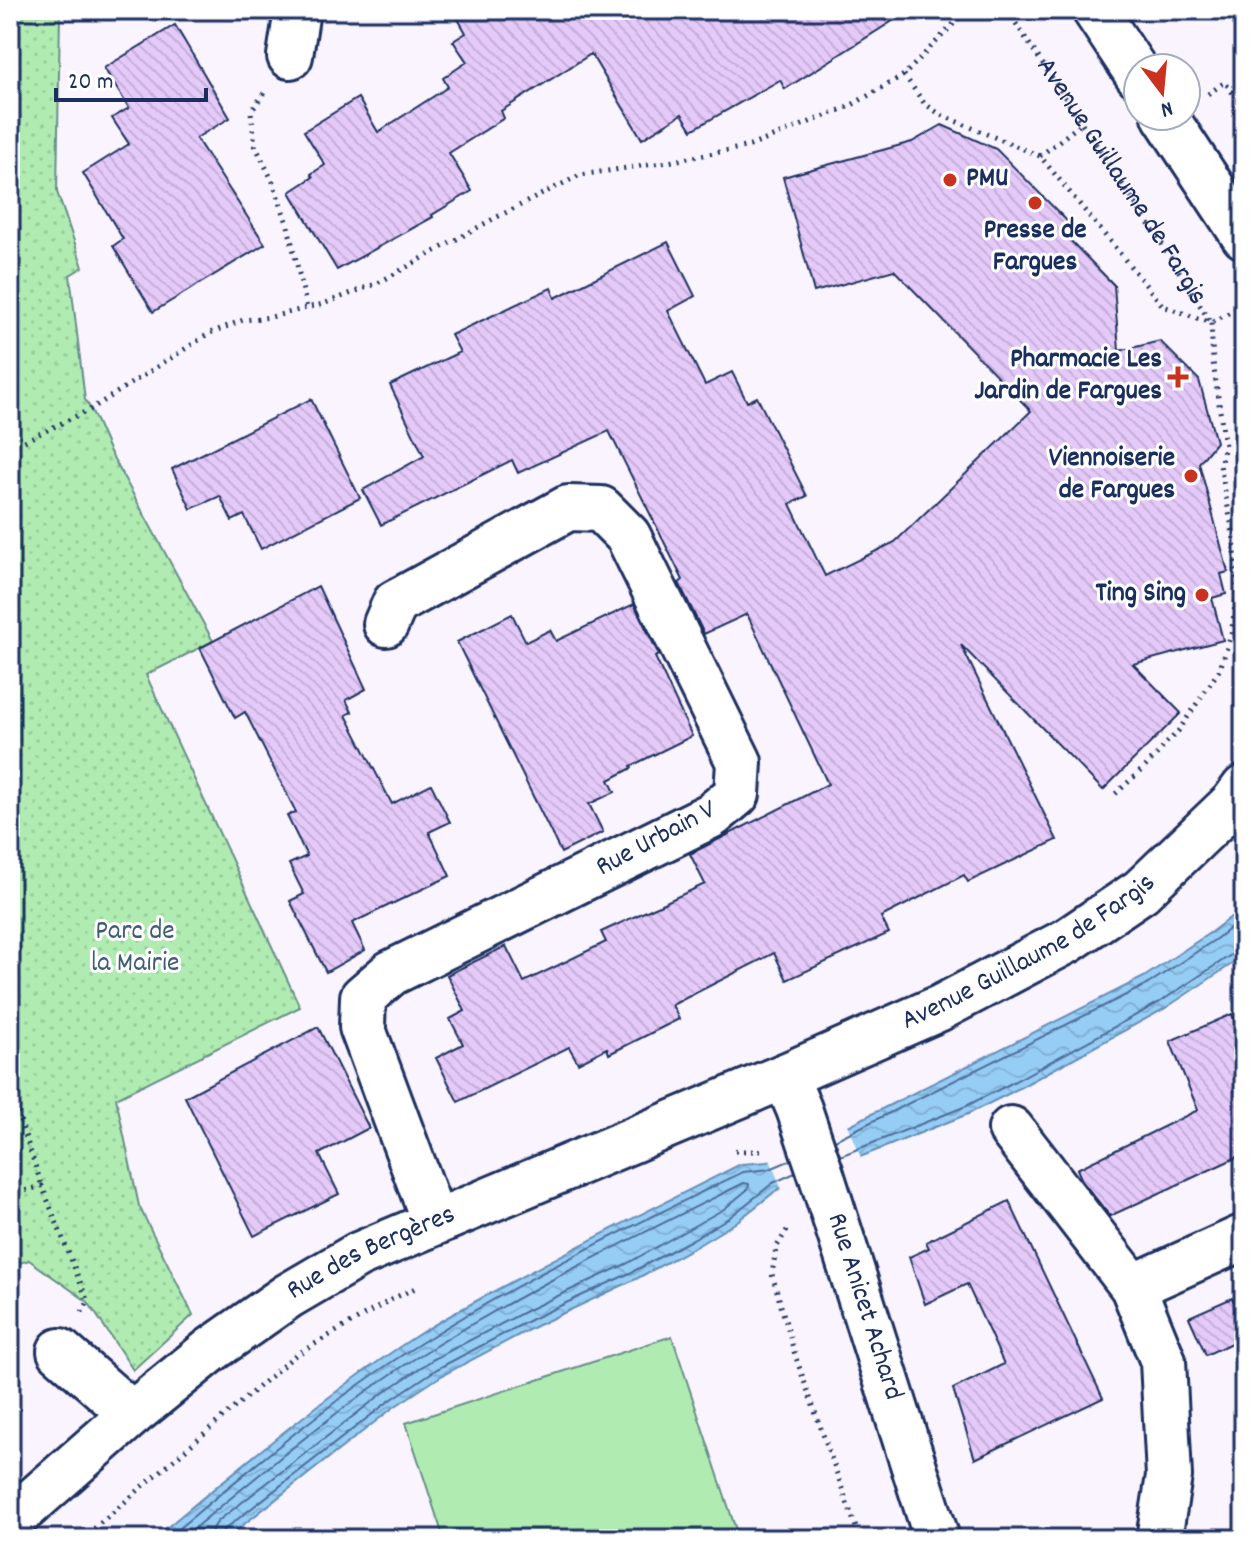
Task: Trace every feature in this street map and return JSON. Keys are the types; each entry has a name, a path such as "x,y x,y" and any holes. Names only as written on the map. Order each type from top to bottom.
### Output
{"street":[{"path":"290,56 297,10"},
{"path":"1095,10 1123,52"},
{"path":"1176,132 1244,236"},
{"name":"Rue Urbain V","path":"386,624 395,603 568,508 601,509 628,536 739,762 737,794 712,815 391,973 363,997 362,1027 434,1221"},
{"name":"Avenue Guillaume de Fargis","path":"785,1076 940,1008 1067,941 1141,891 1233,803 1244,788"},
{"name":"Rue des Bergères","path":"10,1521 132,1414 211,1350 288,1296 358,1255 785,1076"},
{"name":"Rue Anicet Achard","path":"785,1076 801,1155 937,1539"},
{"path":"1011,1129 1133,1287 1163,1361 1169,1476 1159,1539"},
{"path":"1133,1287 1244,1237"},
{"path":"60,1351 132,1414"}],"path":[{"path":"10,448 91,409 210,333 243,320 271,317 323,304 378,283 580,175 750,146 850,106 904,75 967,10"},
{"name":"Avenue Guillaume de Fargis","path":"1007,10 1211,323 1244,304"},
{"path":"290,56 251,112 255,145 273,182 288,226 307,308"},
{"path":"904,75 924,103 941,115 1040,156 1163,306 1211,323 1213,362 1225,446 1220,465 1234,539 1238,584 1231,635 1220,669 1179,730 1113,796"},
{"path":"1206,95 1225,82 1244,109"},
{"path":"1040,156 1082,123"},
{"path":"10,1090 42,1186 88,1302 60,1351"},
{"path":"725,1151 761,1150 801,1155"},
{"path":"10,1195 42,1186"},
{"path":"793,1222 776,1248 772,1274 795,1355 860,1539"},
{"path":"82,1539 294,1356 420,1285"}],"green space":[{"name":"Parc de la Mairie","path":"10,10 21,10 24,15 60,13 57,192 83,267 70,275 85,400 213,641 146,675 300,1007 116,1098 139,1206 193,1315 133,1370 88,1302 29,1260 10,1266"},
{"path":"672,1336 739,1539 444,1539 406,1423"}],"water":[{"path":"1244,907 1244,956 1164,1009 968,1114 777,1190 735,1223 697,1246 441,1376 394,1407 225,1539 153,1539 313,1410 379,1361 452,1314 741,1164 768,1162 850,1125 1144,977"}],"pier":[{"path":"847,1122 861,1158 782,1190 769,1157"}],"building":[{"path":"453,10 910,10 785,89 780,80 692,130 682,114 642,139 591,54 501,111 504,118 449,153 472,191 433,217 337,270 290,192 325,165 304,131 358,98 378,132 448,87 443,78 467,62 453,41 466,33"},
{"path":"175,25 230,118 196,138 265,244 153,312 113,246 123,239 83,173 129,144 112,118 129,108 104,68"},
{"path":"942,125 996,149 1070,224 1062,232 1114,285 1119,351 1160,341 1199,380 1216,442 1199,463 1228,572 1221,574 1226,594 1212,598 1223,640 1133,664 1181,713 1103,790 961,645 1057,840 968,882 964,875 881,917 889,933 787,980 774,953 672,1005 679,1019 609,1054 607,1048 578,1063 569,1047 458,1102 436,1058 463,1044 450,1019 465,1011 447,975 506,946 524,982 606,942 601,932 705,884 690,854 828,784 747,614 704,634 679,583 683,580 609,431 518,473 512,460 381,525 363,490 424,456 390,385 460,352 451,335 551,288 555,298 668,242 695,296 668,311 705,385 732,372 747,402 757,397 807,496 790,504 825,576 895,542 1031,411 894,270 814,292 783,177 912,142"},
{"path":"311,399 360,498 261,549 244,515 232,521 220,496 191,509 172,469"},
{"path":"318,586 366,689 346,700 352,712 346,715 392,804 431,784 450,822 429,832 450,876 352,923 365,950 326,972 290,901 304,894 289,864 307,856 287,816 296,812 245,712 235,718 200,648"},
{"path":"634,604 692,736 609,780 615,792 589,804 603,832 561,853 457,642 512,614 526,642 550,630 556,641"},
{"path":"1232,1014 1244,1041 1244,1154 1110,1216 1082,1181 1077,1169 1198,1110 1170,1041"},
{"path":"318,1027 369,1128 319,1154 339,1194 254,1236 185,1097"},
{"path":"1009,1201 1103,1398 975,1459 953,1389 1004,1364 967,1284 925,1304 909,1257 929,1248 926,1242"},
{"path":"1232,1298 1244,1322 1244,1337 1206,1355 1189,1317"}],"place":[{"name":"PMU","path":"950,180"},
{"name":"Presse de Fargues","path":"1035,203"},
{"name":"Pharmacie Les Jardin de Fargues","path":"1178,377"},
{"name":"Viennoiserie de Fargues","path":"1191,476"},
{"name":"Ting Sing","path":"1202,595"}]}
